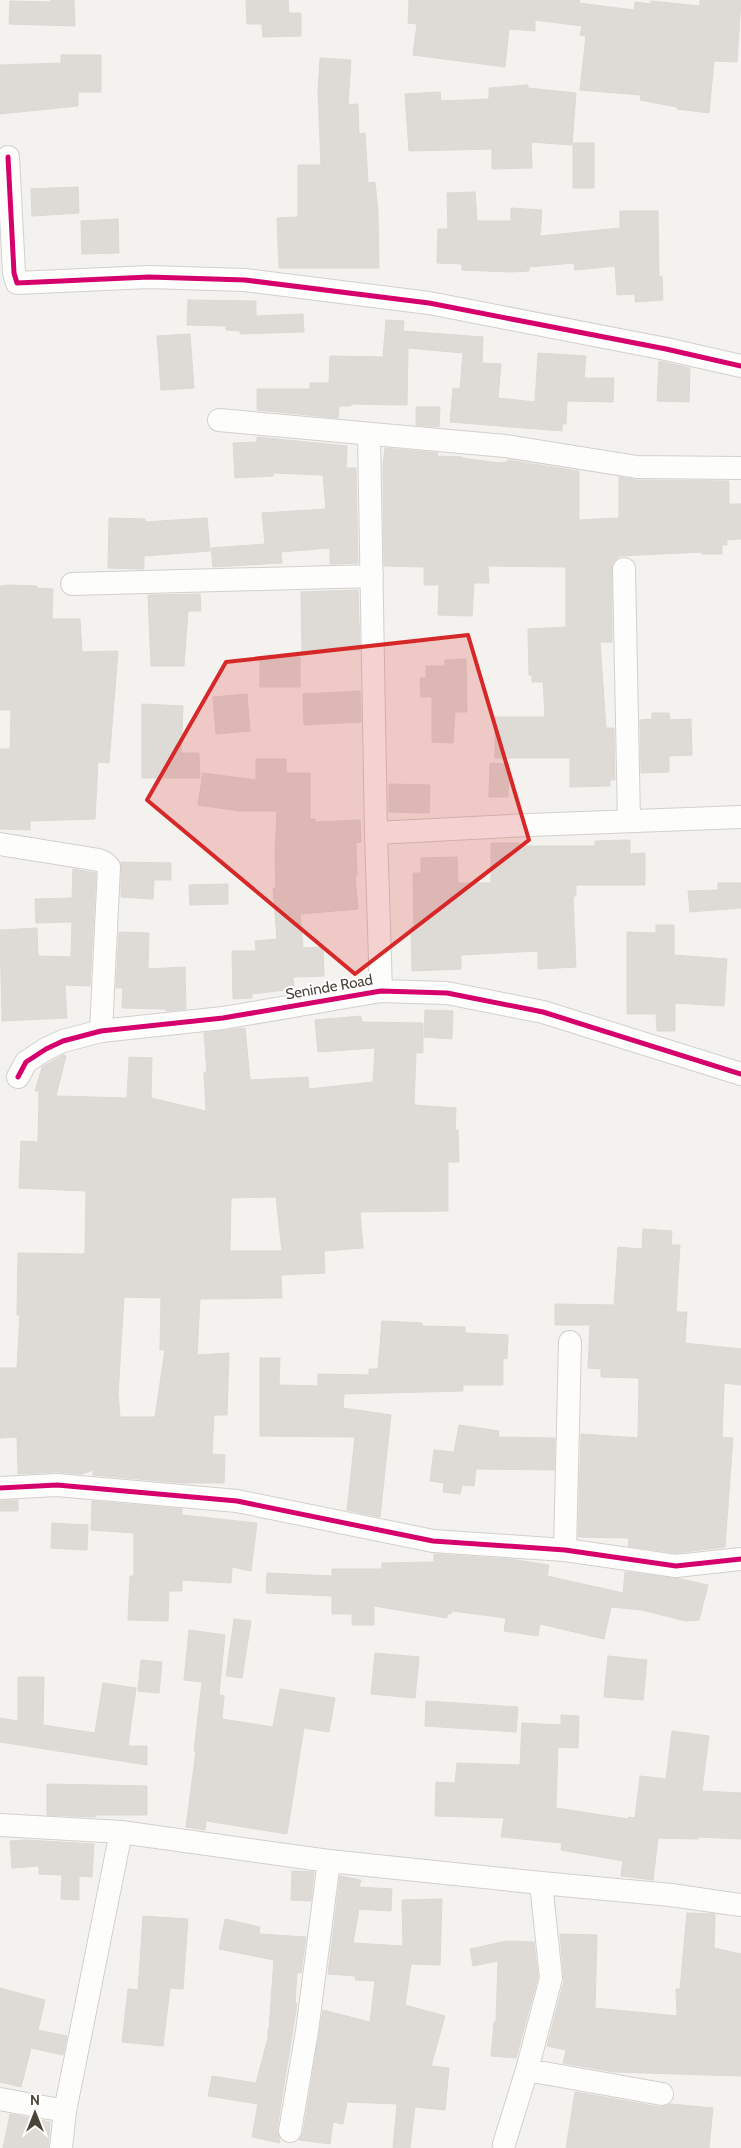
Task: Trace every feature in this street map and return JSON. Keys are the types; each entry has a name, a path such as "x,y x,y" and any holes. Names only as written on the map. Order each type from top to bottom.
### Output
{"street":[{"path":"8,157 14,273 17,283 149,277 245,280 429,303 666,349 741,366"},
{"path":"219,420 505,446 637,467 741,468"},
{"path":"369,435 376,833 381,991"},
{"path":"624,569 629,821"},
{"path":"72,584 372,576"},
{"path":"376,833 741,817"},
{"path":"0,844 99,860 109,868 100,1031"},
{"name":"Seninde Road","path":"18,1077 26,1062 46,1049 63,1041 100,1031 223,1018 381,991 447,993 535,1010 741,1074"},
{"path":"565,1550 570,1342"},
{"path":"0,1488 57,1485 237,1501 433,1542 565,1550 676,1566 741,1558"},
{"path":"0,1825 121,1832 329,1861 541,1883 671,1894 741,1905"},
{"path":"61,2148 64,2111 121,1832"},
{"path":"290,2131 307,2031 329,1861"},
{"path":"504,2144 527,2070 551,1978 541,1883"},
{"path":"527,2070 662,2094"},
{"path":"0,2099 64,2111"}],"highlighted area":[{"path":"468,635 529,840 355,974 147,800 226,662"}],"building":[{"path":"51,0 74,0 75,26 9,24 10,1 51,2"},
{"path":"246,0 288,0 289,13 301,13 301,36 263,37 262,24 247,24"},
{"path":"409,0 580,0 579,3 634,10 635,2 651,4 651,1 700,6 700,0 741,0 737,62 714,61 709,113 677,109 677,107 640,100 641,95 580,90 586,36 580,35 582,26 535,20 535,31 509,29 505,67 413,55 417,24 408,23"},
{"path":"61,55 101,55 101,92 78,92 78,106 0,114 0,65 61,63"},
{"path":"320,58 351,60 348,105 358,104 359,134 365,133 368,183 375,182 378,212 379,268 279,268 277,218 298,217 298,165 321,165 318,92"},
{"path":"528,85 528,88 576,93 572,145 531,142 532,168 492,169 492,149 409,151 405,94 440,92 441,101 489,99 489,88"},
{"path":"573,143 594,143 594,188 573,188"},
{"path":"78,187 79,213 32,216 31,189"},
{"path":"475,192 477,221 511,221 511,208 542,210 540,236 620,228 620,211 658,211 659,277 662,276 663,300 635,302 635,294 617,295 615,266 575,270 574,263 529,267 529,271 510,272 462,270 462,264 437,263 438,229 448,229 447,193"},
{"path":"118,219 119,253 82,254 81,221"},
{"path":"188,300 256,301 256,316 303,314 304,332 240,334 240,331 226,330 226,326 187,325"},
{"path":"386,320 404,321 403,331 483,337 482,363 501,364 498,398 535,402 538,353 586,356 584,378 614,378 613,402 567,401 566,424 562,424 562,431 450,422 453,388 460,389 463,353 408,348 407,405 351,404 351,406 339,406 338,418 257,410 257,389 310,389 310,383 329,383 330,356 383,357"},
{"path":"190,334 194,388 161,390 157,336"},
{"path":"659,361 690,368 689,402 657,401"},
{"path":"416,407 440,407 439,427 416,425"},
{"path":"257,437 347,446 346,468 356,468 358,563 330,564 330,548 281,552 282,563 213,567 211,548 265,544 262,513 326,509 323,475 273,473 273,476 235,478 233,443 257,442"},
{"path":"385,448 438,453 437,456 462,457 500,463 507,462 507,460 579,471 579,520 619,518 619,477 637,480 729,481 729,504 741,504 741,539 727,540 727,545 722,545 722,554 702,554 702,552 619,556 612,563 612,642 600,642 606,728 614,728 615,780 610,780 610,786 570,787 570,758 495,758 495,717 545,717 543,682 532,682 532,675 529,675 528,629 566,627 566,567 488,566 489,583 474,583 472,616 438,615 439,585 424,585 424,567 384,566 383,466"},
{"path":"109,518 145,519 145,522 207,518 210,551 144,556 144,569 108,568"},
{"path":"0,586 37,586 37,588 53,589 52,619 80,619 82,652 118,651 109,763 98,762 95,819 30,821 30,830 0,829 0,749 10,749 11,710 0,710"},
{"path":"358,590 360,650 302,652 301,592"},
{"path":"200,594 201,611 188,611 184,666 151,666 148,595"},
{"path":"260,657 300,657 300,687 260,687"},
{"path":"466,659 467,712 455,712 453,743 432,742 432,697 421,697 420,678 426,678 426,666 445,666 445,660"},
{"path":"360,691 361,722 304,725 303,694"},
{"path":"247,694 250,731 216,734 213,697"},
{"path":"142,704 183,706 181,753 199,753 200,778 142,778"},
{"path":"652,713 669,713 670,720 691,719 692,755 669,756 669,772 641,773 640,720 652,719"},
{"path":"256,759 286,759 286,773 310,773 310,819 315,819 315,822 360,820 361,842 356,843 357,876 355,876 358,909 300,914 303,948 323,947 324,976 293,977 294,989 252,994 252,998 233,999 232,951 256,951 255,941 277,939 273,888 276,888 277,811 240,811 198,805 203,773 256,780"},
{"path":"490,763 509,764 508,797 489,797"},
{"path":"389,784 430,785 429,813 389,812"},
{"path":"630,840 630,854 645,853 645,885 576,885 576,896 573,896 576,967 538,969 538,951 461,955 461,969 412,971 411,927 414,927 413,873 421,873 421,858 457,857 458,883 491,883 491,843 519,843 519,846 595,846 595,841"},
{"path":"121,862 171,863 171,880 154,880 153,899 121,897"},
{"path":"73,869 96,873 90,986 65,985 67,1018 2,1021 0,930 37,928 38,956 71,957 72,922 36,923 35,899 72,898"},
{"path":"718,883 741,883 741,908 690,912 688,891 718,890"},
{"path":"228,884 228,904 190,905 189,885"},
{"path":"656,925 674,925 674,955 727,959 724,1006 675,1003 675,1031 657,1031 656,1014 627,1014 627,932 656,933"},
{"path":"119,932 149,933 148,969 185,967 186,1009 166,1011 166,1009 122,1008 123,988 116,988"},
{"path":"425,1010 453,1011 452,1039 424,1037"},
{"path":"361,1016 362,1022 423,1023 423,1053 416,1053 414,1105 456,1108 455,1130 458,1130 459,1162 448,1162 448,1211 360,1212 363,1248 324,1251 325,1273 281,1275 282,1298 200,1299 197,1355 229,1353 227,1415 214,1415 212,1454 225,1455 224,1483 183,1483 93,1475 93,1470 82,1474 56,1472 18,1474 17,1437 0,1438 0,1368 17,1368 20,1315 17,1315 18,1253 85,1254 86,1191 19,1188 21,1141 38,1142 39,1091 35,1091 42,1067 63,1055 66,1056 56,1096 127,1098 129,1057 152,1058 151,1098 206,1111 204,1072 207,1072 204,1033 245,1028 250,1080 308,1077 309,1089 373,1082 375,1048 318,1052 315,1020","holes":["276,1197 282,1251 230,1251 231,1198","124,1297 161,1298 160,1350 165,1350 155,1417 120,1417 118,1394"]},
{"path":"643,1229 672,1231 671,1245 680,1245 676,1312 687,1312 685,1343 741,1349 741,1385 724,1383 722,1437 733,1438 725,1547 676,1553 628,1546 629,1538 578,1537 581,1434 638,1438 639,1378 601,1377 601,1369 588,1368 590,1325 555,1325 555,1304 614,1305 618,1247 642,1249"},
{"path":"382,1321 422,1323 422,1326 465,1327 465,1333 508,1335 507,1359 503,1358 503,1385 463,1385 463,1391 344,1394 343,1408 391,1415 380,1517 347,1510 355,1437 260,1436 260,1358 280,1358 279,1385 318,1386 318,1374 369,1375 369,1369 378,1369"},
{"path":"459,1425 499,1431 498,1437 555,1438 554,1470 476,1469 474,1486 462,1485 460,1494 443,1492 444,1483 430,1481 434,1450 454,1452"},
{"path":"18,1500 18,1511 0,1511 0,1501"},
{"path":"92,1501 182,1509 182,1515 257,1523 251,1571 232,1567 231,1583 182,1580 182,1591 169,1591 168,1621 128,1620 130,1576 134,1576 134,1533 91,1530"},
{"path":"52,1523 88,1525 87,1550 51,1548"},
{"path":"434,1554 510,1559 549,1565 547,1576 623,1593 625,1572 681,1579 708,1585 699,1620 686,1621 642,1610 611,1607 604,1639 540,1624 538,1636 504,1631 506,1618 452,1611 451,1614 447,1614 447,1618 374,1606 374,1625 352,1625 352,1614 332,1614 332,1596 266,1593 267,1573 332,1576 332,1569 382,1569 382,1563 434,1562"},
{"path":"234,1619 251,1621 242,1678 226,1676"},
{"path":"189,1630 225,1635 219,1695 224,1696 222,1719 273,1727 280,1689 335,1698 329,1732 304,1728 287,1834 206,1821 205,1830 186,1827 196,1751 194,1751 202,1682 184,1680"},
{"path":"375,1653 419,1657 415,1698 371,1694"},
{"path":"608,1656 647,1660 643,1700 604,1697"},
{"path":"141,1660 162,1662 159,1693 138,1691"},
{"path":"18,1677 44,1677 43,1725 95,1733 103,1683 136,1688 128,1746 147,1746 147,1765 0,1742 0,1718 18,1721"},
{"path":"426,1701 518,1707 516,1732 425,1726"},
{"path":"561,1715 579,1716 578,1748 558,1747 556,1808 628,1819 628,1817 635,1818 640,1776 666,1779 672,1731 709,1736 702,1791 741,1793 741,1839 658,1838 653,1880 621,1876 623,1861 561,1850 562,1843 501,1837 504,1818 435,1816 436,1782 455,1783 457,1763 520,1765 522,1723 561,1725"},
{"path":"47,1784 147,1786 147,1815 96,1815 95,1817 47,1815"},
{"path":"26,1840 94,1844 92,1877 79,1876 79,1900 61,1899 62,1875 39,1874 39,1866 12,1868 10,1841"},
{"path":"292,1871 314,1872 311,1901 291,1900"},
{"path":"340,1876 361,1880 359,1887 392,1889 391,1911 359,1909 353,1943 403,1946 402,1900 442,1899 440,1965 411,1964 405,2005 445,2016 431,2066 449,2068 445,2110 415,2107 410,2148 393,2148 397,2104 347,2102 343,2124 333,2122 330,2144 299,2140 303,2133 323,2010 370,2022 375,1981 355,1980 356,1976 328,1974"},
{"path":"687,1913 715,1914 714,1948 741,1954 741,2076 614,2072 563,2063 566,2050 547,2046 564,1981 560,1934 597,1935 595,2008 677,2016 676,1989 680,1989"},
{"path":"143,1916 188,1919 183,1989 170,1988 163,2046 122,2042 128,1989 138,1990"},
{"path":"225,1919 260,1927 259,1934 306,1937 301,1973 297,1973 295,2003 297,2004 277,2129 280,2143 252,2137 258,2104 208,2096 212,2076 256,2083 269,2029 274,1960 219,1949"},
{"path":"507,1941 534,1942 538,1977 516,2058 491,2056 494,2022 496,2022 498,1961 473,1966 470,1949"},
{"path":"0,1988 45,2000 38,2030 67,2036 63,2055 31,2048 21,2087 0,2082"},
{"path":"575,2092 660,2107 671,2104 713,2108 709,2148 566,2148"},
{"path":"10,2114 50,2122 48,2148 3,2148"}],"cycle path":[{"path":"8,157 14,273 17,283 149,277 245,280 429,303 666,349 741,366"},
{"path":"18,1077 26,1062 46,1049 63,1041 101,1031 223,1018 381,991 447,993 543,1012 741,1074"},
{"path":"0,1488 57,1485 237,1501 433,1541 565,1550 676,1566 741,1559"}]}
